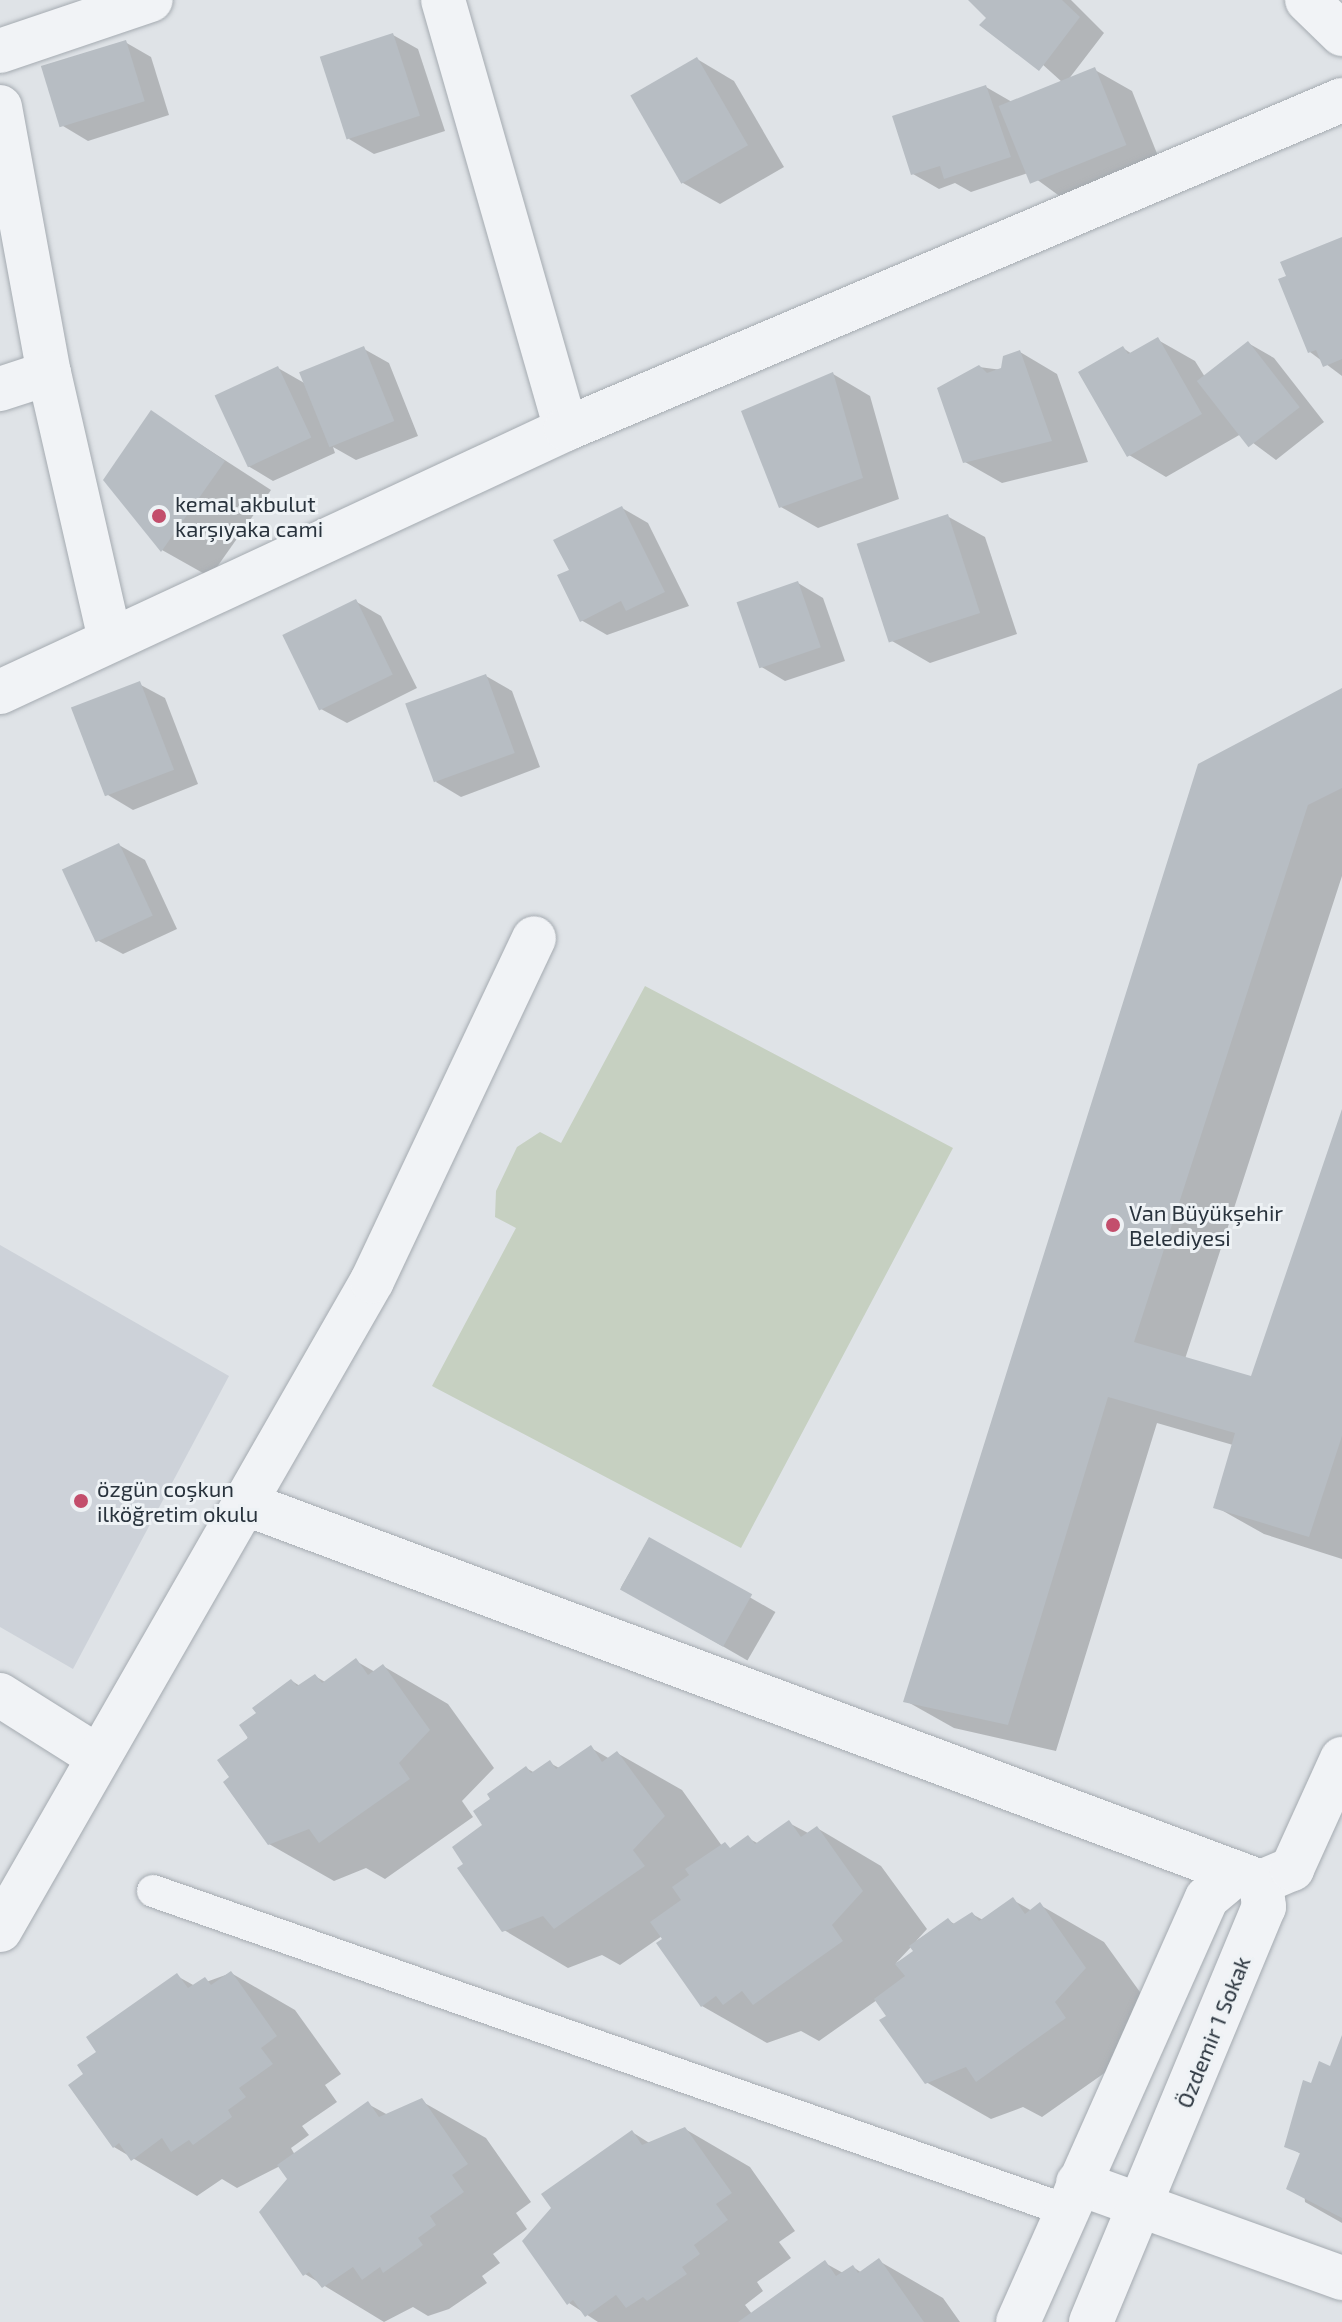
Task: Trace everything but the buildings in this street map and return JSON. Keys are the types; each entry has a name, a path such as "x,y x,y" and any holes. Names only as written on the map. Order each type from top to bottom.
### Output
{"street":[{"path":"0,51 151,0"},
{"path":"443,0 566,429"},
{"path":"1307,0 1342,34"},
{"path":"0,692 566,429 1342,100"},
{"path":"0,107 49,373 110,640"},
{"path":"0,389 49,373"},
{"path":"0,1930 97,1756 249,1505 372,1281 534,938"},
{"path":"249,1505 1249,1878"},
{"path":"0,1695 97,1756"},
{"path":"1018,2322 1207,1898 1249,1878 1292,1869 1342,1759"},
{"name":"Özdemir 1 Sokak","path":"1091,2322 1140,2211 1264,1907 1249,1878"},
{"path":"153,1891 1072,2197 1140,2211 1342,2278"}],"shaded area":[{"name":"özgün coşkun ilköğretim okulu","path":"0,1245 229,1376 73,1669 0,1627"}],"green space":[{"path":"645,986 953,1148 741,1548 432,1386 516,1228 495,1217 496,1191 517,1147 540,1132 561,1143"}],"place":[{"name":"kemal akbulut karşıyaka cami","path":"159,516"},
{"name":"Van Büyükşehir Belediyesi","path":"1113,1225"},
{"name":"özgün coşkun ilköğretim okulu","path":"81,1501"}]}
